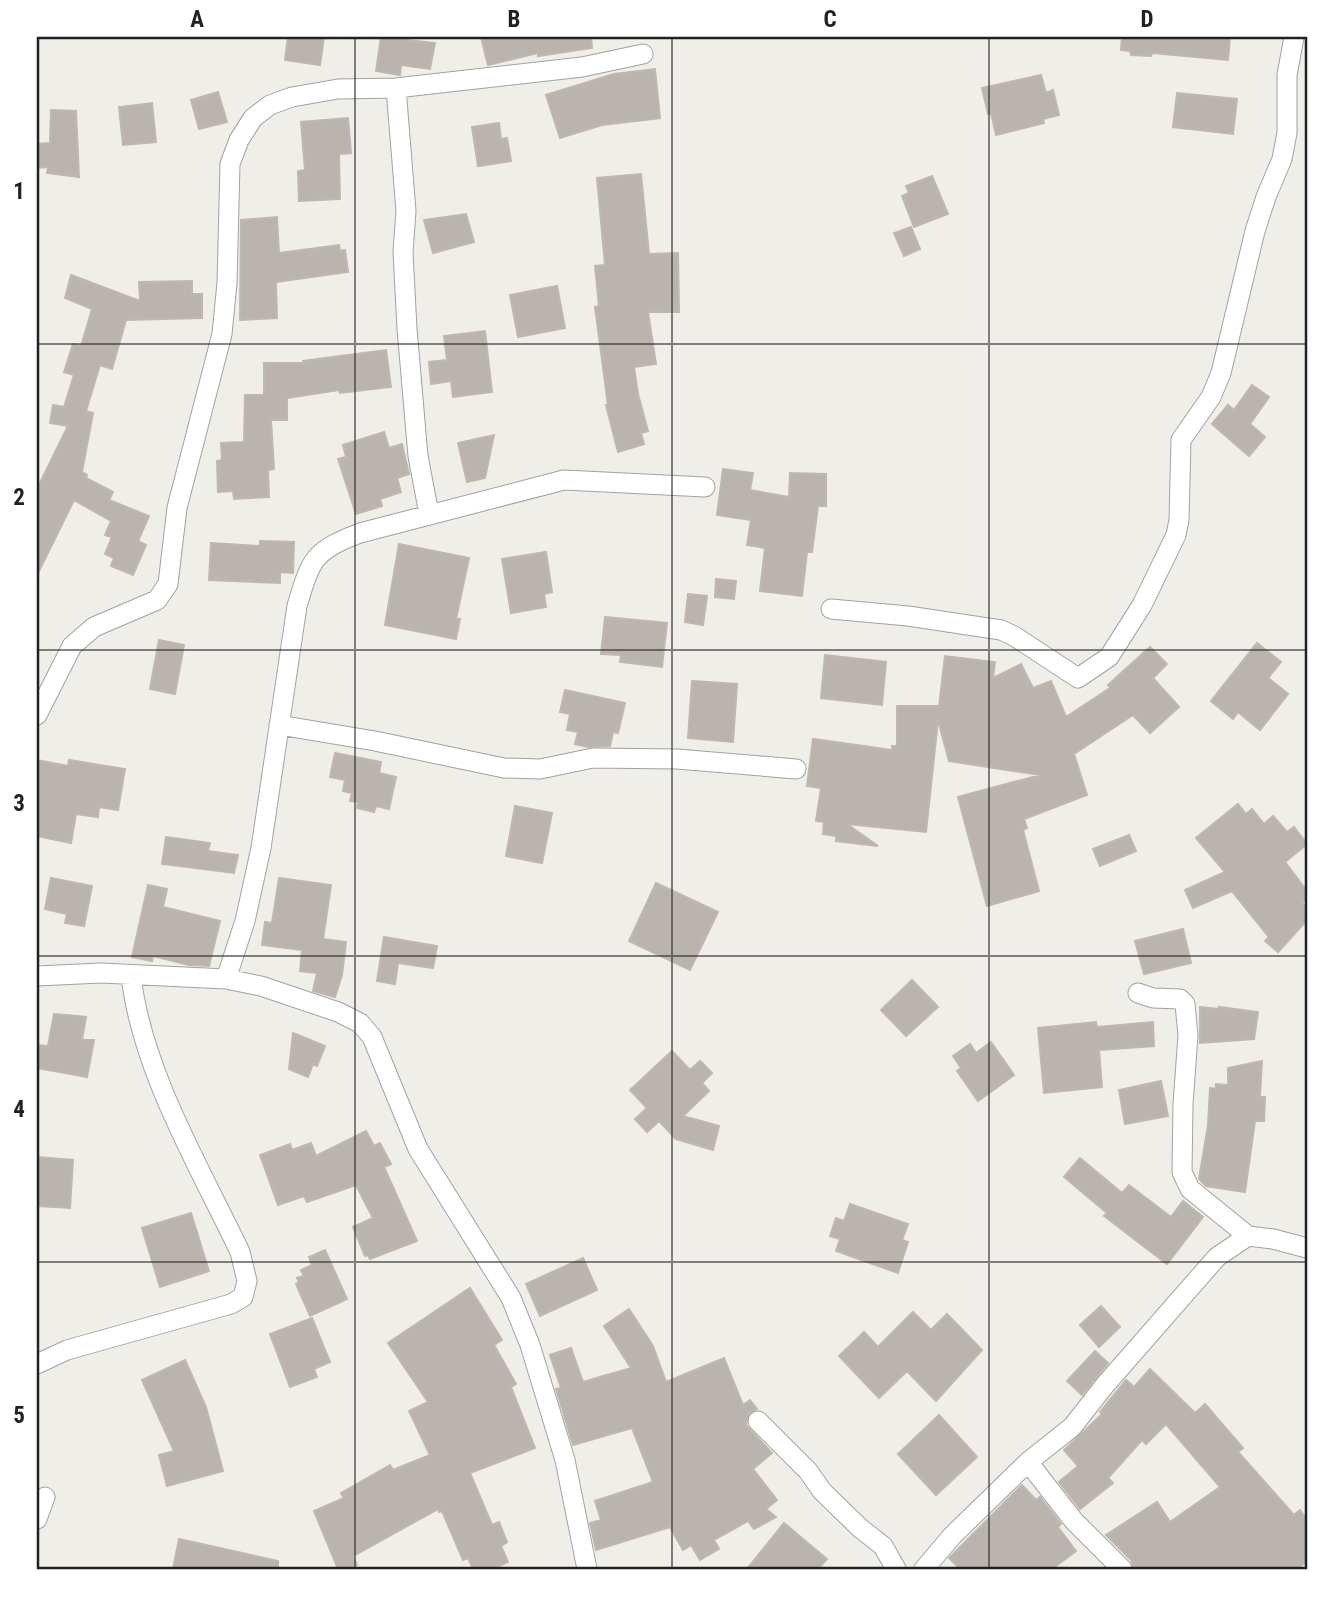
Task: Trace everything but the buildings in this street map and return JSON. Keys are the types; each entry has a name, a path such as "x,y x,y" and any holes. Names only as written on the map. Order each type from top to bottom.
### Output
{"street":[{"path":"831,610 908,616 1001,630 1078,678 1109,657 1142,605 1176,535 1179,520 1181,440 1211,397 1222,373 1255,231 1282,159 1287,133 1287,75 1294,37"},
{"path":"37,715 72,646 94,627 157,600 168,584 177,508 196,431 217,363 222,334 228,283 230,164 239,140 253,118 270,105 292,97 338,89 396,88 582,67 643,54"},
{"path":"396,88 406,211 403,252 407,330 418,456 429,514"},
{"path":"226,979 245,921 261,848 271,796 297,606 311,563 334,543 360,533 564,480 705,487"},
{"path":"279,725 375,741 504,768 540,769 593,758 677,760 796,769"},
{"path":"37,976 89,973 226,979 261,986 338,1012 360,1023 372,1037 418,1149 511,1298 530,1345 565,1460 587,1569"},
{"path":"37,1364 67,1350 231,1304 243,1297 247,1281 240,1252 155,1069 134,1008 131,975"},
{"path":"1138,993 1153,998 1180,999 1185,1004 1188,1035 1182,1172 1190,1189 1248,1236 1307,1248"},
{"path":"923,1569 952,1536 1028,1462 1072,1427 1105,1385 1217,1257 1248,1236"},
{"path":"758,1421 808,1471 822,1491 883,1546 896,1569"},
{"path":"1028,1462 1074,1521 1122,1569"},
{"path":"37,1519 45,1497"}]}
